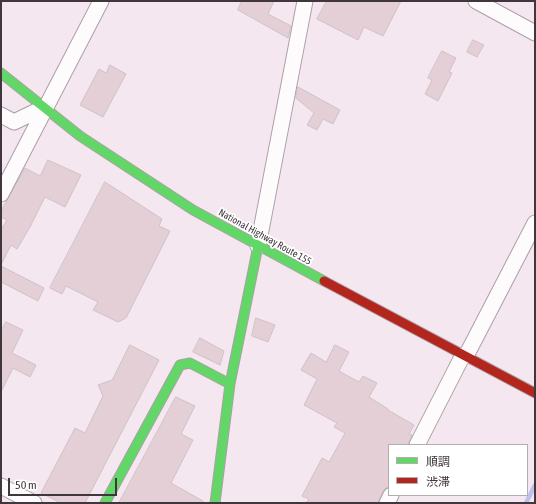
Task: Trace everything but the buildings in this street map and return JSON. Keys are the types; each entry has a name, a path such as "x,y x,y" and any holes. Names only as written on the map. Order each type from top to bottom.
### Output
{"main road":[{"name":"National Highway Route 155","path":"1,73 80,136 193,210 535,393"},
{"path":"215,503 230,384 258,246"},
{"path":"105,503 180,365 190,363 230,384"}],"street":[{"path":"1,194 101,1"},
{"path":"258,246 305,1"},
{"path":"476,1 535,33"},
{"path":"1,115 14,122 45,107"},
{"path":"418,444 535,223"},
{"path":"1,486 34,503"}],"waterway":[{"path":"526,503 535,485"}],"traffic: fast":[{"path":"1,73 80,136 193,210 324,281"},
{"path":"215,503 230,384 258,246"},
{"path":"105,503 180,365 190,363 230,384"}],"traffic: jam":[{"path":"324,281 535,393"}]}
